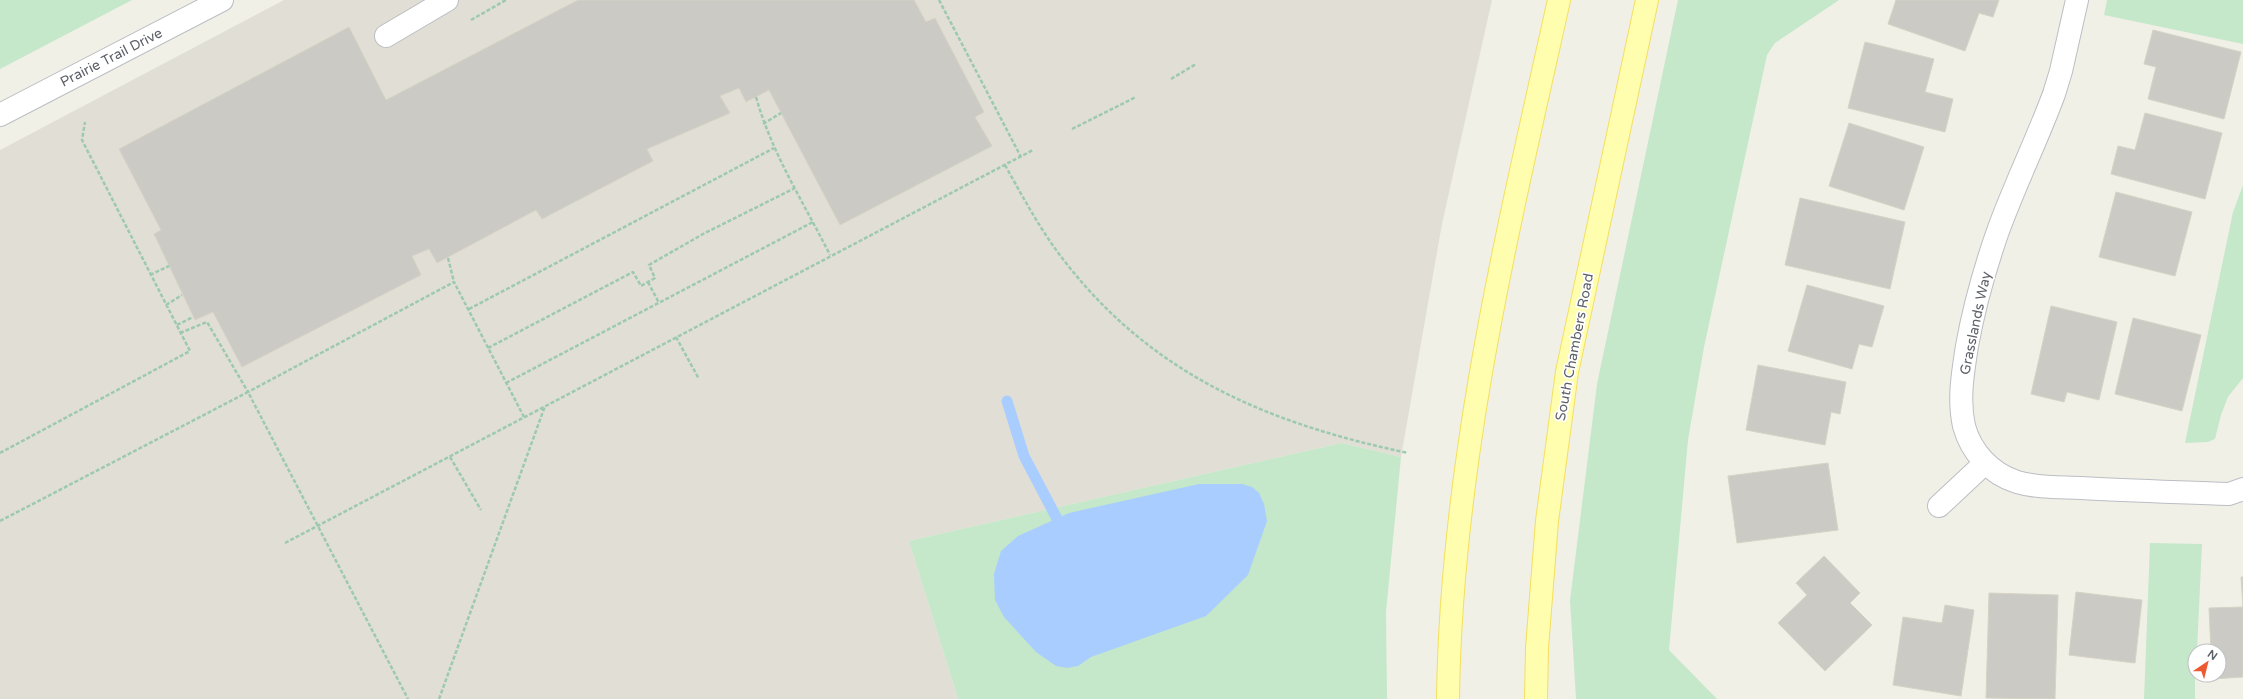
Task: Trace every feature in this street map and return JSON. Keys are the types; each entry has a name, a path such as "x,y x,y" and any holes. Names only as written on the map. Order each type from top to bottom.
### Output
{"main road":[{"path":"1448,699 1453,593 1461,504 1492,310 1559,0"},
{"name":"South Chambers Road","path":"1536,699 1537,648 1547,521 1557,437 1567,372 1647,0"}],"street":[{"name":"Prairie Trail Drive","path":"0,115 222,0"},
{"path":"386,36 447,0"},
{"name":"Grasslands Way","path":"2077,0 2057,86 1998,230 1985,272 1970,333 1962,374 1964,426 1972,447 1985,463 2000,475 2017,482 2035,486 2132,491 2229,494 2243,489"},
{"path":"1940,506 1985,463"}],"path":[{"path":"939,0 1021,157"},
{"path":"1170,78 1196,64"},
{"path":"756,97 763,124 774,148 830,255"},
{"path":"1072,129 1136,97"},
{"path":"763,124 781,113"},
{"path":"0,453 190,351 82,140 85,122"},
{"path":"468,309 774,148"},
{"path":"285,543 830,255 862,241 1034,150"},
{"path":"1005,165 1034,218 1066,263 1109,310 1155,351 1183,370 1258,410 1334,436 1408,453"},
{"path":"488,348 633,272 641,286 655,278 649,265 703,234 795,188"},
{"path":"506,383 813,222"},
{"path":"448,258 454,282 524,417"},
{"path":"150,275 169,266"},
{"path":"0,521 248,392 454,282"},
{"path":"648,282 659,303"},
{"path":"166,305 182,295"},
{"path":"176,325 193,317"},
{"path":"180,333 207,322 248,392 408,699"},
{"path":"676,337 699,379"},
{"path":"439,699 545,406"},
{"path":"450,457 482,510"}],"shaded area":[{"path":"284,0 1492,0 1442,224 1401,457 1342,443 909,541 958,699 0,699 0,150"}],"green space":[{"path":"0,0 132,0 0,69"},
{"path":"1678,0 1839,0 1775,43 1767,55 1704,347 1688,440 1669,650 1717,699 1576,699 1570,600 1597,384"},
{"path":"2107,0 2243,0 2243,44 2104,15"},
{"path":"2243,185 2243,378 2228,397 2221,415 2215,439 2208,442 2185,443 2233,212"},
{"path":"1342,443 1401,457 1386,612 1387,699 958,699 909,541"},
{"path":"2150,543 2202,544 2197,643 2187,643 2187,683 2195,683 2195,699 2144,699"}],"water":[{"path":"1199,484 1242,484 1252,487 1259,493 1264,504 1267,521 1248,575 1206,616 1091,657 1078,666 1067,668 1056,666 1036,652 1004,617 995,600 994,574 1001,551 1018,536 1069,513"}],"building":[{"path":"578,0 914,0 926,22 935,18 984,112 975,117 992,146 840,225 769,90 746,102 739,88 720,96 730,113 647,149 653,161 542,219 536,210 437,263 429,249 412,256 421,275 242,367 213,312 195,320 154,234 161,230 119,149 349,27 386,100"},
{"path":"1896,0 1999,0 1993,17 1979,13 1965,51 1888,24"},
{"path":"2153,30 2241,52 2224,119 2148,99 2156,67 2144,64"},
{"path":"1865,42 1934,59 1925,92 1953,99 1945,132 1848,108"},
{"path":"2145,113 2222,133 2205,199 2111,174 2118,146 2135,150"},
{"path":"1849,123 1924,147 1904,210 1829,186"},
{"path":"2116,192 2192,212 2175,276 2099,257"},
{"path":"1800,198 1905,222 1890,289 1785,265"},
{"path":"1807,285 1884,306 1872,347 1859,344 1852,369 1788,351"},
{"path":"2051,306 2117,322 2099,400 2067,392 2064,402 2031,394"},
{"path":"2133,318 2201,335 2182,411 2115,394"},
{"path":"1758,365 1846,382 1840,414 1831,412 1825,445 1746,430"},
{"path":"1828,463 1838,530 1737,543 1728,476"},
{"path":"1824,556 1860,593 1850,603 1872,625 1825,671 1778,623 1807,595 1796,583"},
{"path":"2241,577 2243,577 2243,607"},
{"path":"2076,592 2142,600 2135,663 2069,655"},
{"path":"1989,593 2058,595 2055,699 1986,698"},
{"path":"1945,605 1974,610 1961,696 1893,685 1903,617 1942,623"},
{"path":"2243,607 2243,677 2227,678 2227,643 2211,643 2209,608"}],"waterway":[{"path":"1007,401 1024,456 1064,532"}]}
